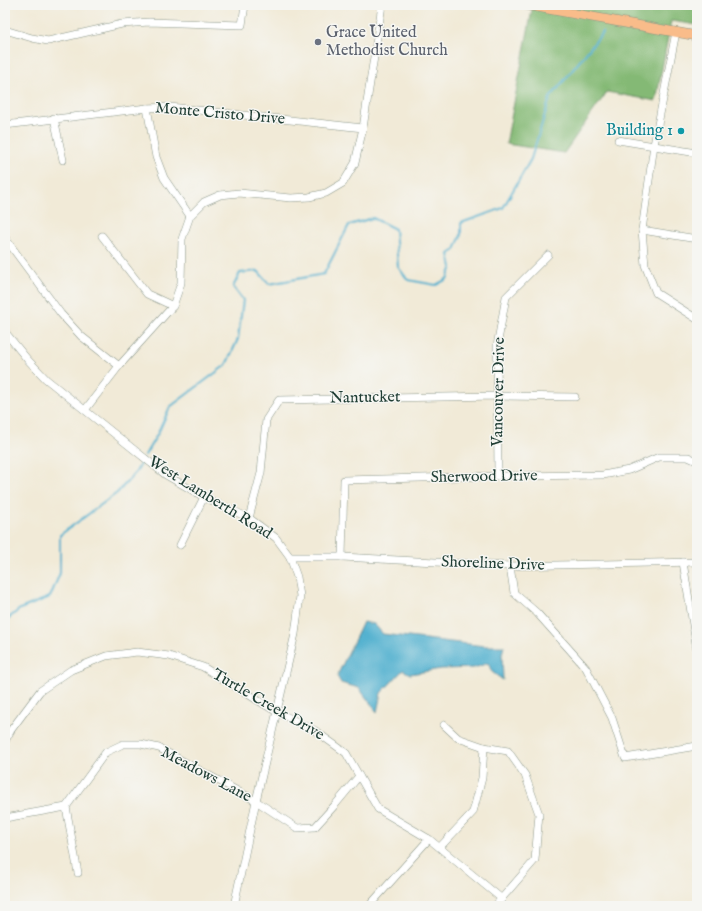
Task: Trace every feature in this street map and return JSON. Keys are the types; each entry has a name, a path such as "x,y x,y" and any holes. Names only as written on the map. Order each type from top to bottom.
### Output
{"main road":[{"path":"526,5 697,36"}],"street":[{"path":"5,30 32,38 48,40 122,24 149,22 242,25 245,5"},
{"path":"85,410 119,366 173,306 181,283 182,239 190,216 204,202 220,195 239,193 291,198 309,198 326,193 343,183 355,163 363,128 382,5"},
{"path":"676,32 654,145 642,230 645,265 656,293 697,319"},
{"path":"147,108 156,157 164,178 190,216"},
{"name":"Monte Cristo Drive","path":"5,125 147,108 178,108 363,128"},
{"path":"54,118 63,160"},
{"path":"618,140 697,153"},
{"path":"642,230 697,239"},
{"path":"102,236 147,294 173,306"},
{"path":"5,238 61,314 81,336 119,366"},
{"name":"Vancouver Drive","path":"498,476 497,346 506,296 548,255"},
{"name":"West Lamberth Road","path":"5,332 46,379 166,475 204,497 249,518 276,538 290,557 297,577 300,596 295,634 256,802 234,906"},
{"name":"Nantucket","path":"249,518 261,473 266,420 279,400 497,396 575,397"},
{"name":"Sherwood Drive","path":"342,557 344,480 603,475 629,470 659,458 688,456 697,461"},
{"path":"180,546 204,497"},
{"name":"Shoreline Drive","path":"290,557 342,557 510,566 697,562"},
{"path":"683,562 697,650"},
{"path":"510,566 514,593 538,613 586,668 612,718 625,758 697,746"},
{"name":"Turtle Creek Drive","path":"5,741 11,730 40,691 71,670 106,656 137,652 169,656 203,667 277,712 314,730 346,753 378,809 429,839 502,899"},
{"path":"444,725 458,738 484,747 508,752 525,775 539,814 535,860 496,906"},
{"name":"Meadows Lane","path":"66,807 106,752 123,744 140,744 158,748 256,802 298,828 315,827 359,776"},
{"path":"440,847 473,812 482,778 484,747"},
{"path":"5,818 66,807 78,873"},
{"path":"369,906 429,839"}],"green space":[{"path":"533,5 697,5 697,25 671,21 656,101 607,92 564,153 506,144"}],"water":[{"path":"363,622 374,624 383,634 485,646 504,646 502,654 503,680 492,672 488,663 474,668 441,669 410,674 403,670 381,693 377,712 359,688 341,683 337,676"}],"waterway":[{"path":"145,455 158,433 170,407 226,365 238,339 243,300 233,287 240,273 258,271 269,284 324,274 349,225 373,218 395,229 398,267 408,280 436,285 447,279 452,267 449,254 455,250 461,235 461,223 503,208 531,159 550,98 603,32"},
{"path":"5,621 20,609 50,597 60,573 60,535 117,493 136,472 143,459"}],"place":[{"name":"Grace United Methodist Church","path":"318,42"},
{"name":"Building 1","path":"681,131"}]}
